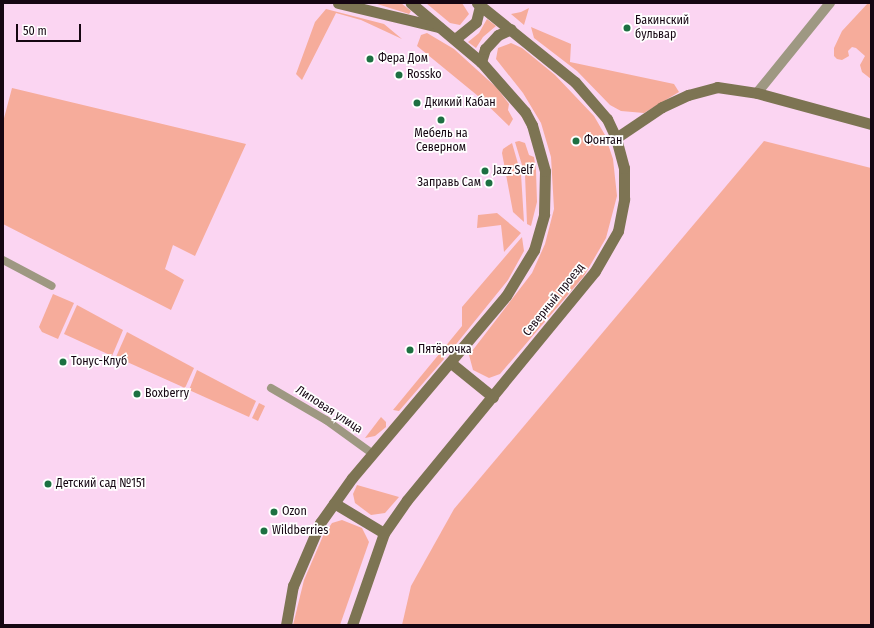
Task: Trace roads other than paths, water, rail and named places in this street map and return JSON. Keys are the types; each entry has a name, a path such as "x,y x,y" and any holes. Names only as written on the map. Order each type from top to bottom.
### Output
{"main road":[{"path":"338,3 439,27"},
{"path":"286,625 293,586 308,546 334,503 373,454 494,313 518,279 538,238 546,198 545,171 532,125 514,97 481,62 411,3"},
{"path":"455,39 476,22 479,4"},
{"name":"Северный проезд","path":"352,625 384,533 425,475 493,397 595,272 618,232 624,199 624,168 616,138 595,102 549,59 479,4"},
{"path":"481,62 485,48 498,35 511,29"},
{"path":"616,138 662,107 704,90 717,87 757,93 871,124"},
{"path":"451,363 493,397"},
{"path":"334,503 384,533"}],"street":[{"path":"757,93 830,3"},
{"path":"3,260 52,286"},
{"name":"Липовая улица","path":"271,388 326,420 373,454"}],"place":[{"name":"Бакинский бульвар","path":"627,28"},
{"name":"Фера Дом","path":"370,59"},
{"name":"Rossko","path":"399,75"},
{"name":"Дкикий Кабан","path":"417,103"},
{"name":"Мебель на Северном","path":"441,120"},
{"name":"Фонтан","path":"576,141"},
{"name":"Jazz Self","path":"485,171"},
{"name":"Заправь Сам","path":"489,183"},
{"name":"Пятёрочка","path":"410,350"},
{"name":"Тонус-Клуб","path":"63,362"},
{"name":"Boxberry","path":"137,394"},
{"name":"Детский сад №151","path":"48,484"},
{"name":"Ozon","path":"274,512"},
{"name":"Wildberries","path":"264,531"}]}
